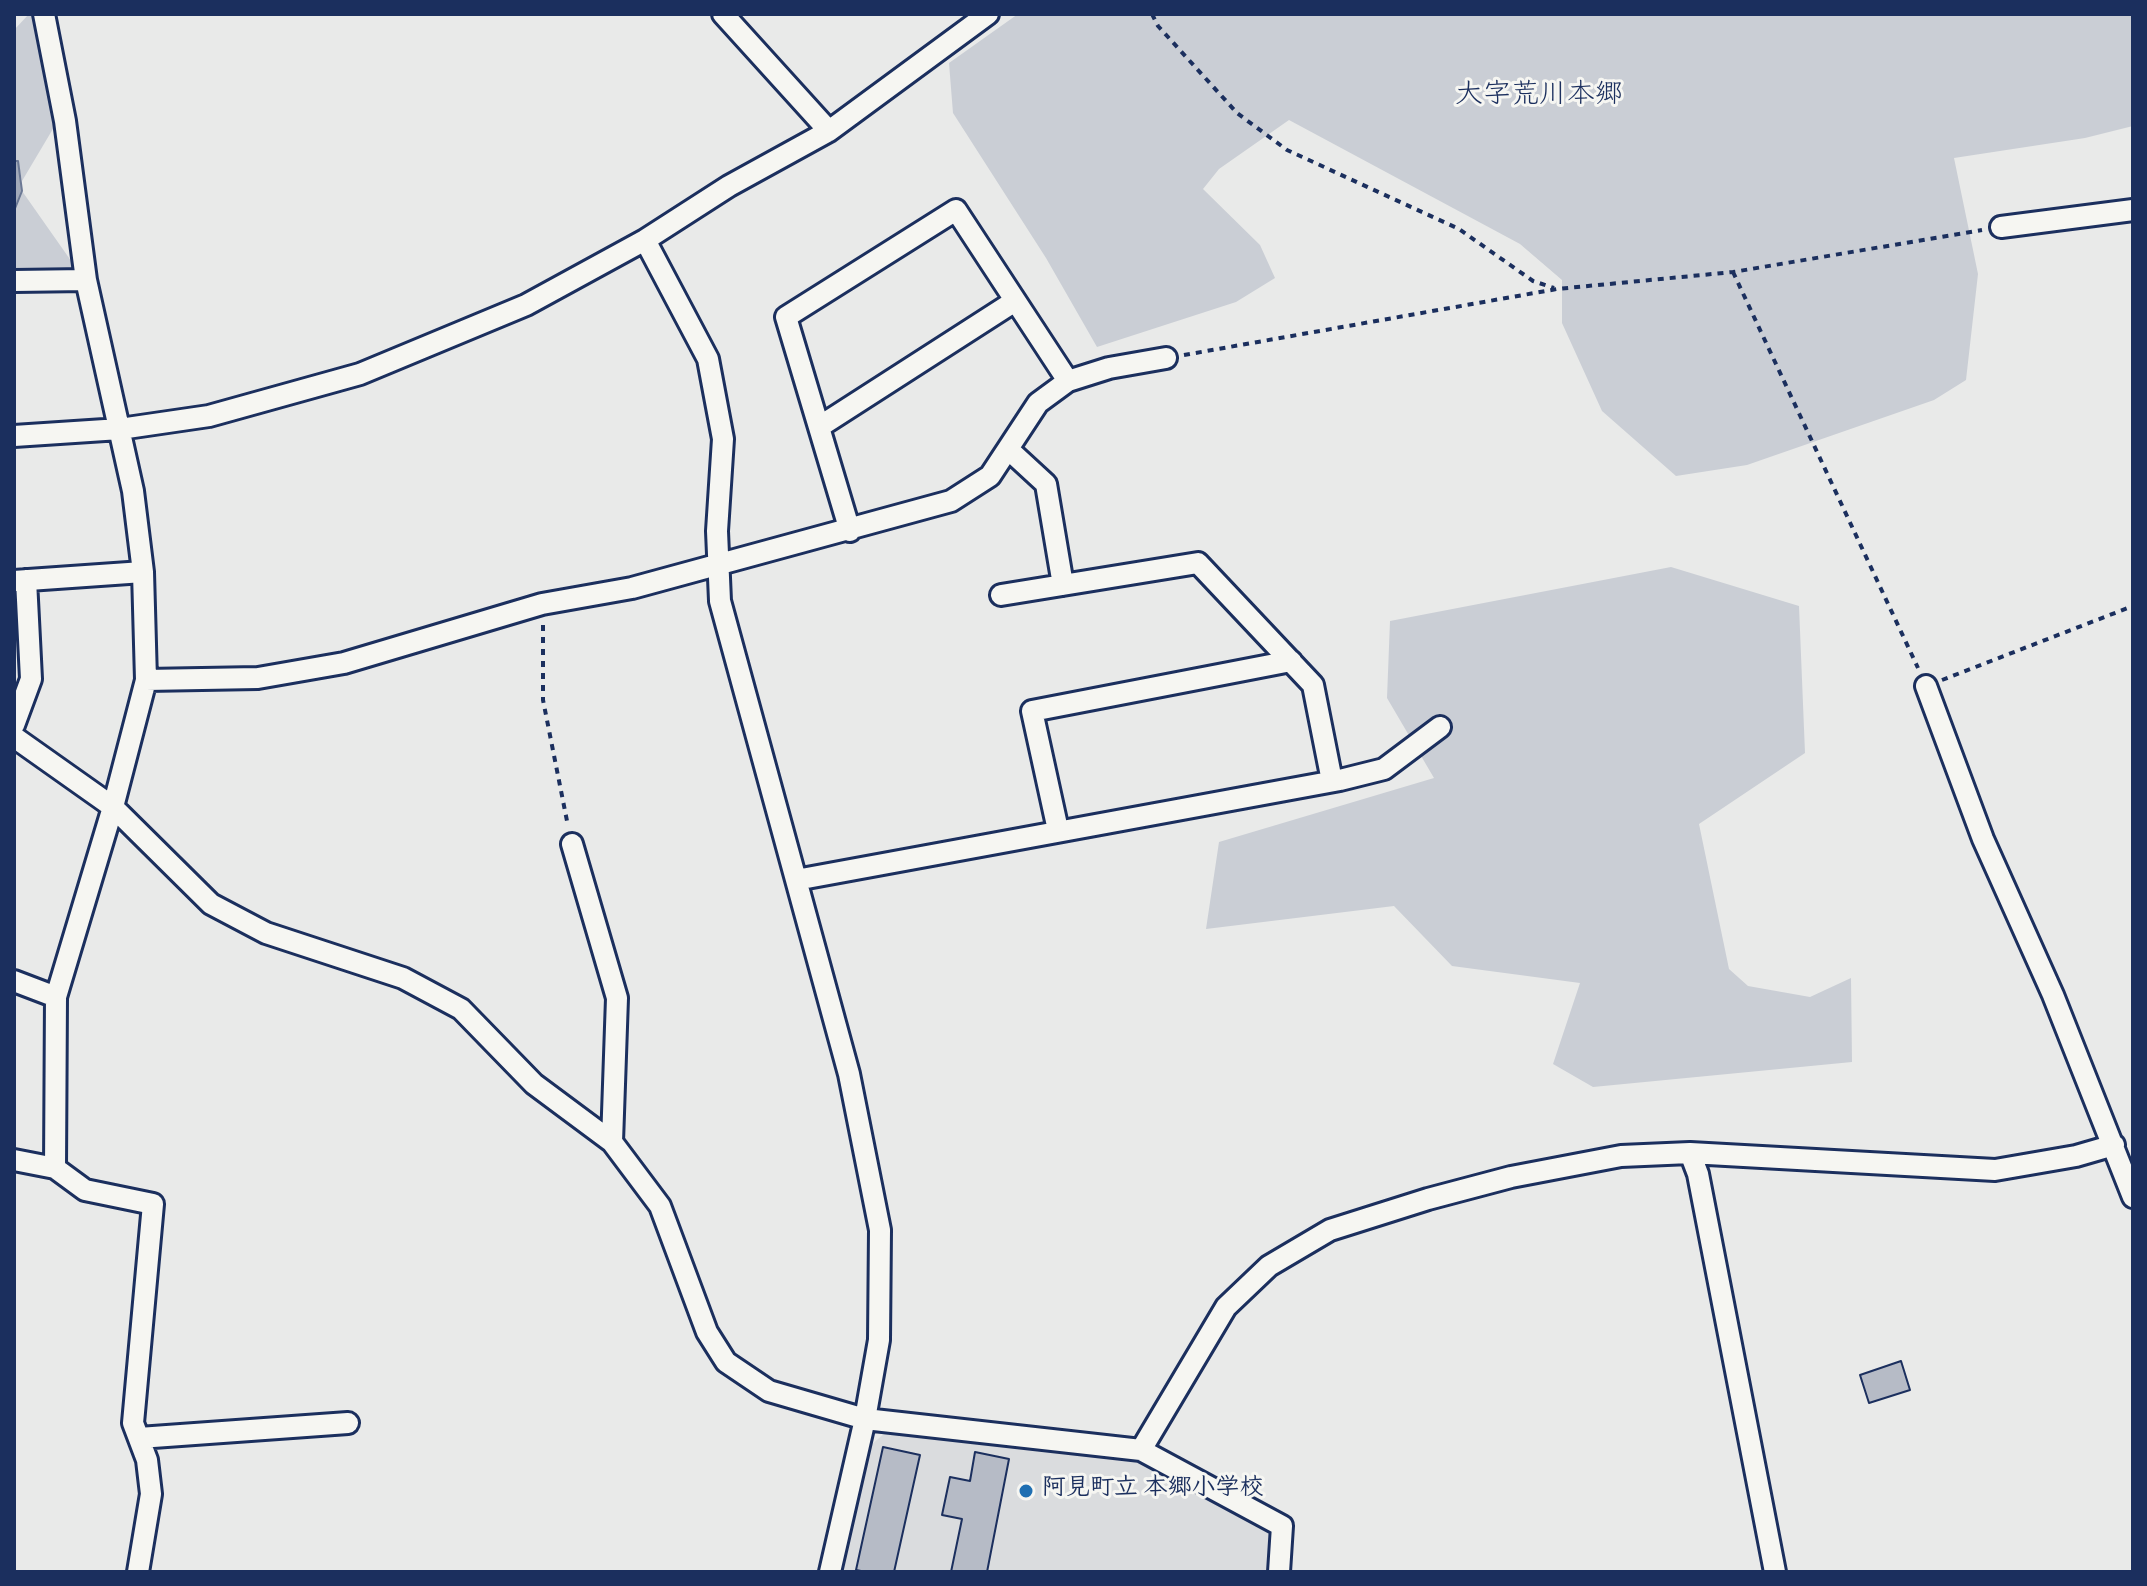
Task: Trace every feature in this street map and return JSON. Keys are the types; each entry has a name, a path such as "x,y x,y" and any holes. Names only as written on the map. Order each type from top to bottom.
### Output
{"street":[{"path":"44,14 65,121 86,280 133,491 143,572 146,680 113,807 56,997 55,1168"},
{"path":"723,14 829,131"},
{"path":"14,436 120,429 209,416 360,374 526,305 645,240 729,186 829,131 988,14"},
{"path":"850,531 786,317 956,210 1068,381"},
{"path":"2001,227 2133,210"},
{"path":"645,240 708,359 723,439 718,563 720,601 849,1074 880,1230 879,1340 865,1419 830,1572"},
{"path":"14,281 86,280"},
{"path":"819,427 1015,301"},
{"path":"146,680 258,678 344,663 542,604 632,588 951,501 990,476 1038,403 1068,381 1109,368 1166,358"},
{"path":"1008,449 1046,484 1063,585"},
{"path":"1001,595 1198,563 1313,685 1332,781"},
{"path":"14,725 31,679 20,581 143,572"},
{"path":"1058,830 1032,711 1291,661"},
{"path":"1926,686 1983,839 2053,995 2133,1197"},
{"path":"796,880 1384,769 1440,727"},
{"path":"14,737 113,807 211,904 266,933 403,978 461,1009 534,1084 612,1142 660,1206 707,1332 726,1362 769,1391 865,1419 1141,1450 1282,1526 1279,1572"},
{"path":"572,844 617,998 612,1142"},
{"path":"14,981 56,997"},
{"path":"1141,1450 1226,1307 1269,1266 1330,1230 1511,1177 1621,1156 1690,1153 1995,1170 2076,1156 2114,1145"},
{"path":"1690,1153 1698,1174 1775,1572"},
{"path":"14,1160 55,1168 85,1190 153,1204 133,1423 147,1460 151,1494 138,1572"},
{"path":"139,1438 348,1423"}],"path":[{"path":"1152,14 1158,26 1237,113 1287,150 1459,229 1533,281 1557,289"},
{"path":"1166,358 1557,289 1733,272 2001,227"},
{"path":"1733,272 1926,686 2133,606"},
{"path":"542,604 543,700 572,844"}],"shaded area":[{"path":"29,14 37,14 60,117 22,181 18,161 14,161 14,30"},
{"path":"1018,14 2133,14 2133,126 2085,138 1954,158 1978,274 1966,380 1934,400 1747,465 1676,476 1602,411 1562,323 1562,280 1520,244 1289,120 1219,169 1203,189 1260,245 1275,278 1236,302 1097,347 1046,258 953,113 949,63"},
{"path":"22,191 81,275 14,274 14,211"},
{"path":"1671,567 1799,606 1805,753 1699,824 1729,969 1748,986 1810,997 1851,978 1852,1062 1593,1087 1553,1064 1580,983 1452,966 1394,906 1206,929 1219,842 1434,778 1387,698 1390,621"},
{"name":"阿見町立 本郷小学校","path":"885,1433 1139,1461 1256,1521 1269,1532 1267,1572 837,1572 864,1451"}],"water":[{"path":"14,161 18,161 22,191 14,211"}],"building":[{"path":"1901,1361 1910,1390 1869,1403 1860,1375"},
{"path":"883,1447 920,1455 894,1572 866,1572 856,1570"},
{"path":"975,1452 1009,1459 987,1572 951,1572 962,1519 942,1515 950,1477 970,1481"}],"place":[{"name":"阿見町立 本郷小学校","path":"1026,1491"}],"district":[{"name":"大字荒川本郷","path":"1539,98"}]}
